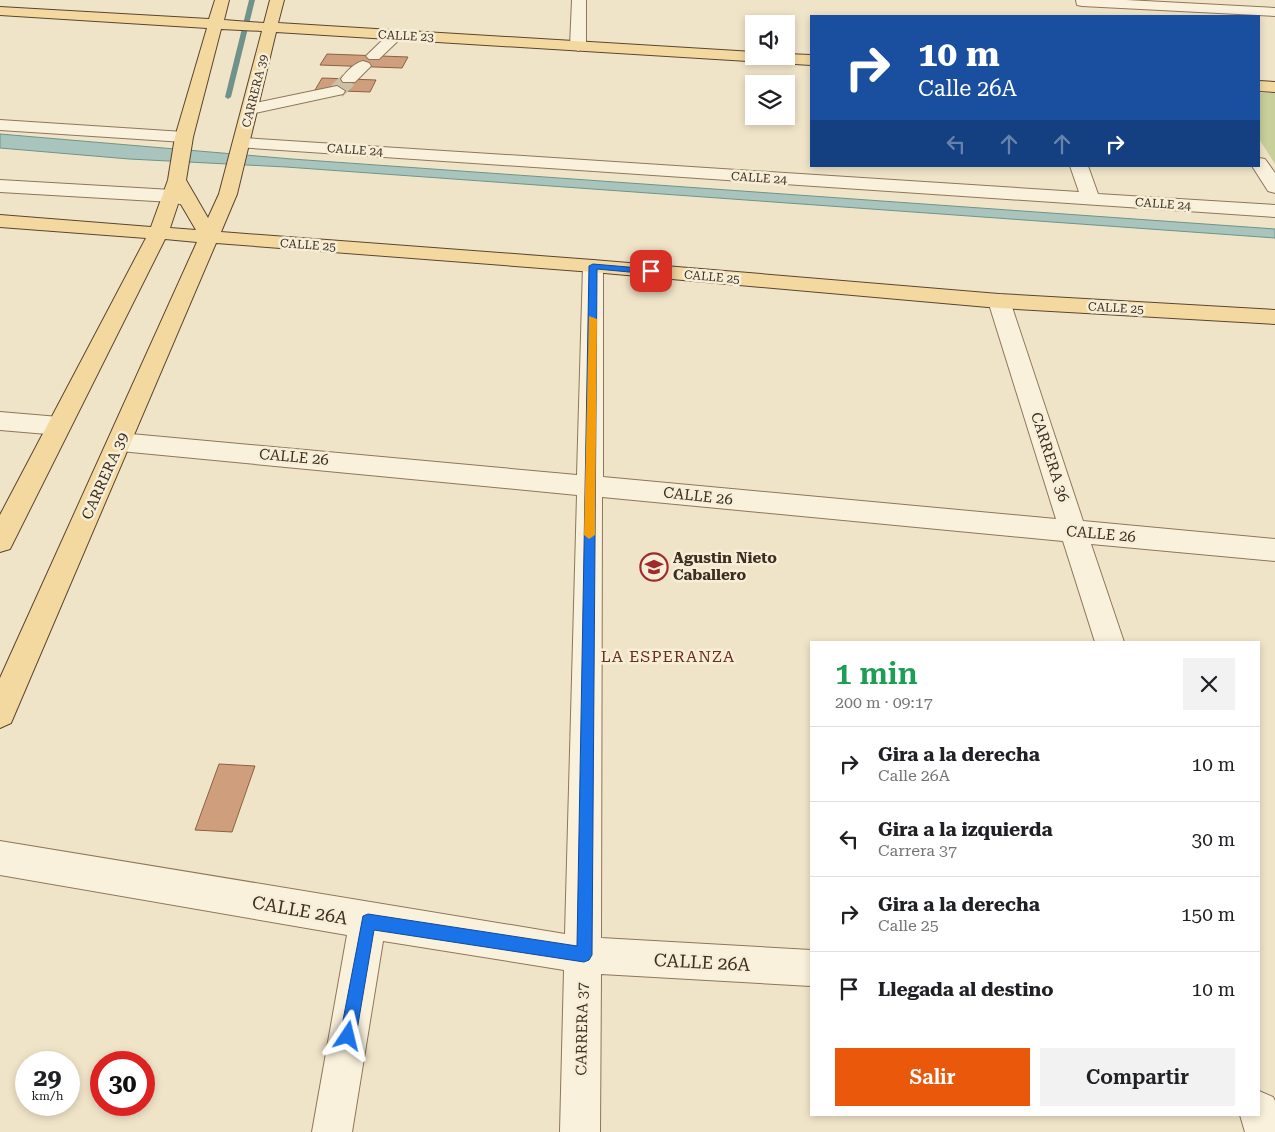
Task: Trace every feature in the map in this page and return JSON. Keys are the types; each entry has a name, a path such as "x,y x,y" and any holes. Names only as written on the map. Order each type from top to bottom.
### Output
{"main road":[{"path":"0,540 158,234 181,171 219,24 222,0"},
{"name":"CARRERA 39","path":"0,713 210,238 236,169 277,0"},
{"name":"CALLE 23","path":"0,10 810,60"},
{"path":"1260,86 1275,87"},
{"path":"181,171 210,238"},
{"name":"CALLE 25","path":"0,222 593,266 999,301 1275,317"}],"street":[{"path":"578,46 579,0"},
{"path":"1082,1 1275,12"},
{"path":"1082,1 1093,15"},
{"path":"349,79 396,35"},
{"path":"251,109 337,91"},
{"path":"0,125 181,171"},
{"name":"CALLE 24","path":"242,146 1275,211"},
{"path":"1260,164 1275,187"},
{"path":"898,167 900,187"},
{"path":"1079,167 1091,199"},
{"path":"0,186 181,171"},
{"name":"CARRERA 37","path":"580,1132 593,266"},
{"name":"CARRERA 36","path":"999,301 1109,641"},
{"path":"0,421 59,426"},
{"name":"CALLE 26","path":"120,442 1275,550"},
{"name":"CALLE 26A","path":"0,858 368,921 584,955 810,968"},
{"path":"332,1132 368,921"},
{"path":"1260,1114 1265,1132"}],"green space":[{"path":"1260,93 1275,93 1275,164 1260,141"}],"water":[{"path":"0,134 292,159 1275,229 1275,238 286,167 129,159 0,148"}],"building":[{"path":"327,54 408,57 402,68 320,65"},
{"path":"322,78 376,80 370,92 315,90"},
{"path":"219,764 255,766 232,832 195,830"}],"waterway":[{"path":"228,97 252,0"}],"tunnel":[{"path":"337,91 349,79"}],"slow traffic":[{"path":"589,535 592,319"}],"place":[{"name":"Agustin Nieto Caballero","path":"654,567"}],"district":[{"name":"LA ESPERANZA","path":"668,656"}],"route":[{"path":"348,1036 368,921 584,955 593,266 651,271"}]}
